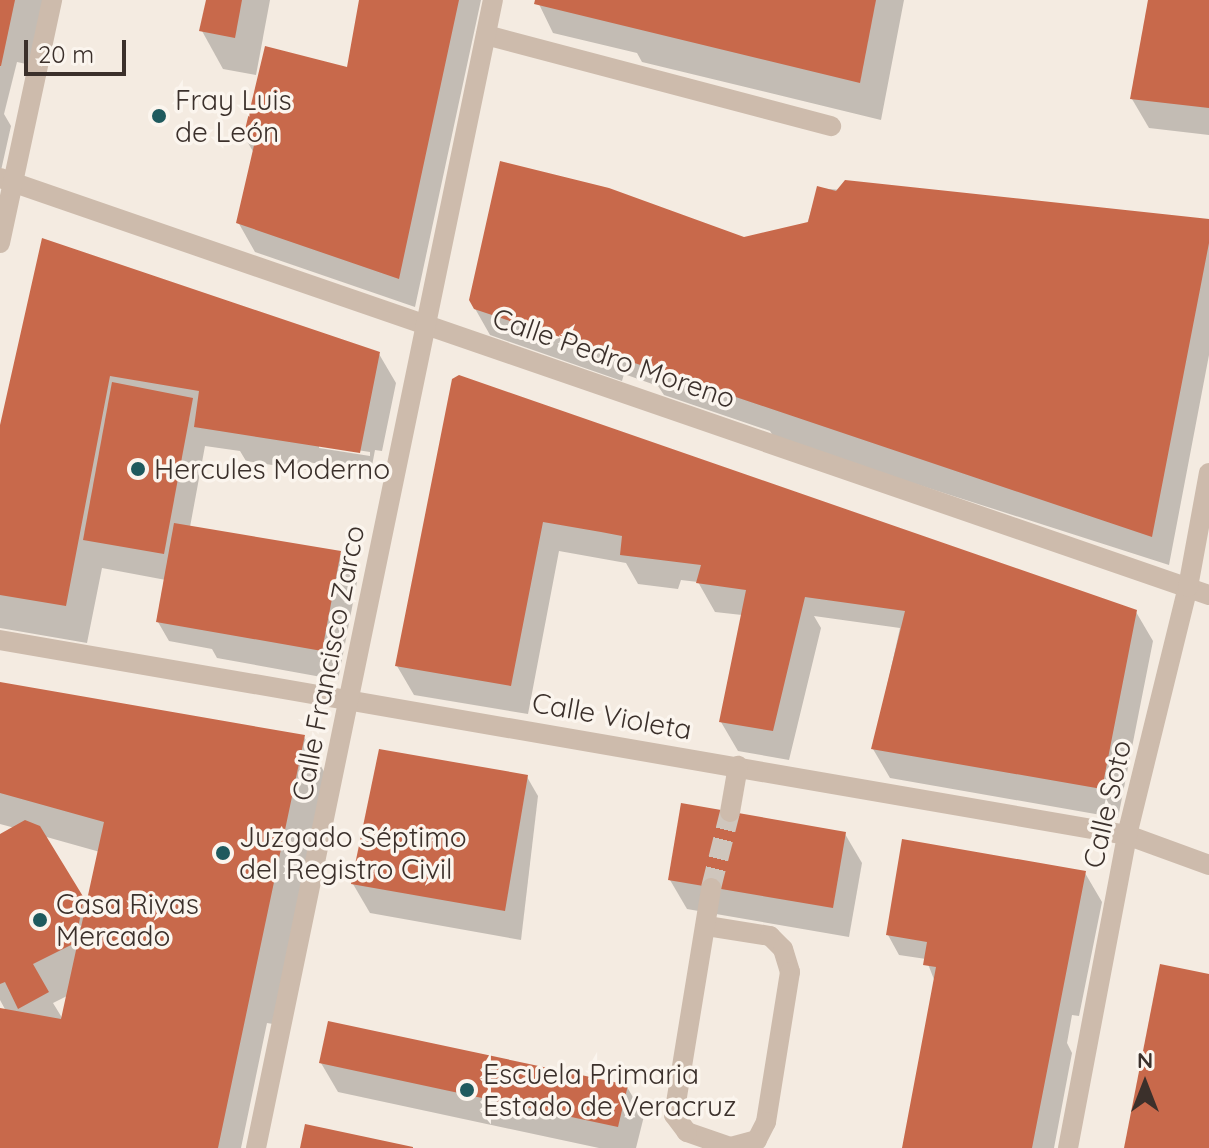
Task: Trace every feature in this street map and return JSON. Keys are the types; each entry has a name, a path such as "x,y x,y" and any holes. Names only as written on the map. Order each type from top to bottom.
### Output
{"street":[{"path":"0,243 6,179 52,0"},
{"name":"Calle Francisco Zarco","path":"256,1148 351,699 424,322 493,0"},
{"path":"486,35 831,126"},
{"name":"Calle Pedro Moreno","path":"6,179 1209,595"},
{"name":"Calle Soto","path":"1068,1148 1127,835 1188,587 1209,473"},
{"name":"Calle Violeta","path":"0,640 1127,835 1209,865"},
{"path":"730,812 738,766"},
{"path":"707,926 770,936 783,949 790,972 766,1122 757,1140 730,1147 687,1132 674,1115 711,888"}],"building":[{"path":"0,0 15,0 1,66 0,66"},
{"path":"206,0 242,0 235,38 199,31"},
{"path":"359,0 459,0 399,279 236,223 255,141 243,138 265,46 347,67"},
{"path":"535,0 876,0 860,83 534,4"},
{"path":"1148,0 1209,0 1209,108 1130,99"},
{"path":"500,161 609,188 744,237 808,222 817,186 836,191 845,180 1209,219 1209,243 1152,537 474,309 469,300"},
{"path":"42,238 380,352 360,453 194,427 199,391 110,376 66,606 0,595 0,425"},
{"path":"459,375 1137,610 1102,789 871,749 905,611 805,597 773,731 719,722 746,590 696,583 701,565 620,555 622,536 601,532 543,522 511,686 395,666 452,379"},
{"name":"Hercules Moderno","path":"112,382 193,398 164,554 83,540"},
{"path":"174,523 341,551 322,651 156,622"},
{"path":"0,682 305,735 218,1148 0,1148 0,1008 61,1019 104,822 0,793"},
{"path":"379,749 528,775 505,911 351,884"},
{"path":"681,803 846,832 833,908 668,880"},
{"name":"Casa Rivas Mercado","path":"25,820 40,826 84,898 75,943 33,964 49,992 18,1009 5,982 0,984 0,834"},
{"path":"902,839 1086,871 1032,1148 902,1148 936,967 923,965 927,942 886,935"},
{"path":"1160,964 1209,974 1209,1148 1124,1148"},
{"path":"328,1021 628,1085 618,1127 319,1063"},
{"path":"305,1124 413,1147 413,1148 300,1148"}],"tunnel":[{"path":"711,888 730,812"}],"place":[{"name":"Fray Luis de León","path":"159,116"},
{"name":"Hercules Moderno","path":"138,469"},
{"name":"Juzgado Séptimo del Registro Civil","path":"223,853"},
{"name":"Casa Rivas Mercado","path":"40,920"},
{"name":"Escuela Primaria Estado de Veracruz","path":"467,1090"}]}
